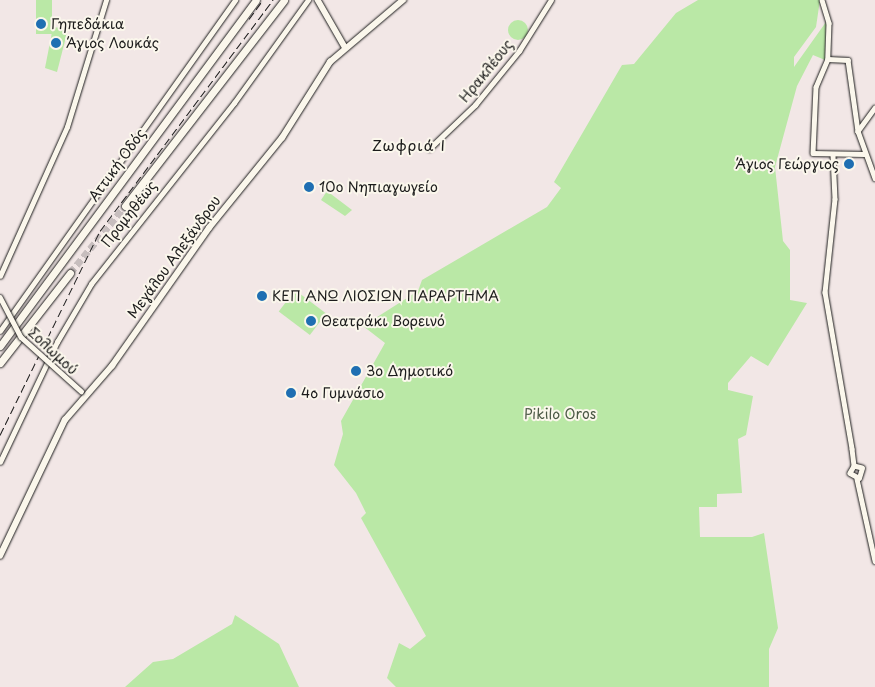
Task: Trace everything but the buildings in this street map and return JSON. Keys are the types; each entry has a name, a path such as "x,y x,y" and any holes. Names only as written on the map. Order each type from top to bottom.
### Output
{"highway":[{"name":"Αττική Οδός","path":"0,346 254,0"},
{"path":"125,206 284,0"},
{"path":"270,17 290,0"},
{"path":"0,363 70,273"}],"main road":[{"name":"Μεγάλου Αλεξάνδρου","path":"0,556 53,440 220,212 282,138 321,72 345,47 403,0"},
{"path":"320,2 345,47"}],"street":[{"path":"0,273 67,127 106,0"},
{"path":"0,330 162,107 235,0"},
{"name":"Προμηθέως","path":"0,462 57,342 92,282 234,103 308,0"},
{"name":"Ηρακλέους","path":"429,149 475,105 519,51 551,0"},
{"path":"822,0 829,23 828,59 816,87 813,153 833,155 864,154"},
{"path":"828,59 848,60 858,131 864,154 875,178"},
{"path":"858,131 875,108"},
{"path":"833,155 835,199 825,292 854,466 850,473 857,479 875,561"},
{"name":"Σολωμού","path":"0,297 21,337 86,397"},
{"path":"854,466 863,471 857,479"}],"green space":[{"name":"Γηπεδάκια","path":"36,0 52,0 52,34 36,34"},
{"name":"Pikilo Oros","path":"698,0 820,0 816,27 794,57 794,67 826,22 825,60 813,55 797,86 775,167 783,241 790,250 790,300 807,303 768,366 751,356 728,383 728,390 753,396 746,435 738,439 742,493 717,494 717,507 699,507 700,537 752,537 764,533 778,628 769,649 769,687 396,687 387,678 399,643 410,649 426,636 361,518 366,513 356,493 334,465 343,434 341,421 385,343 363,326 418,291 422,280 547,207 561,188 554,182 622,65 634,64 676,13"},
{"path":"518,20 525,23 528,30 525,37 518,40 511,37 508,30 511,23"},
{"path":"53,27 68,29 57,72 45,68"},
{"path":"327,191 352,210 345,216 321,200"},
{"path":"295,290 326,313 310,335 279,312"},
{"path":"235,615 279,644 299,687 125,687 153,662 173,659 232,624"}],"tunnel":[{"path":"70,273 125,206"}],"railway":[{"path":"249,19 263,0"},
{"path":"0,435 100,231 273,0"}],"place":[{"name":"Γηπεδάκια","path":"41,24"},
{"name":"Άγιος Λουκάς","path":"56,43"},
{"name":"Άγιος Γεώργιος","path":"849,164"},
{"name":"10ο Νηπιαγωγείο","path":"309,187"},
{"name":"ΚΕΠ ΑΝΩ ΛΙΟΣΙΩΝ ΠΑΡΑΡΤΗΜΑ","path":"262,296"},
{"name":"Θεατράκι Βορεινό","path":"311,321"},
{"name":"3ο Δημοτικό","path":"356,371"},
{"name":"4ο Γυμνάσιο","path":"291,393"}],"district":[{"name":"Ζωφριά Ι","path":"409,145"}]}
